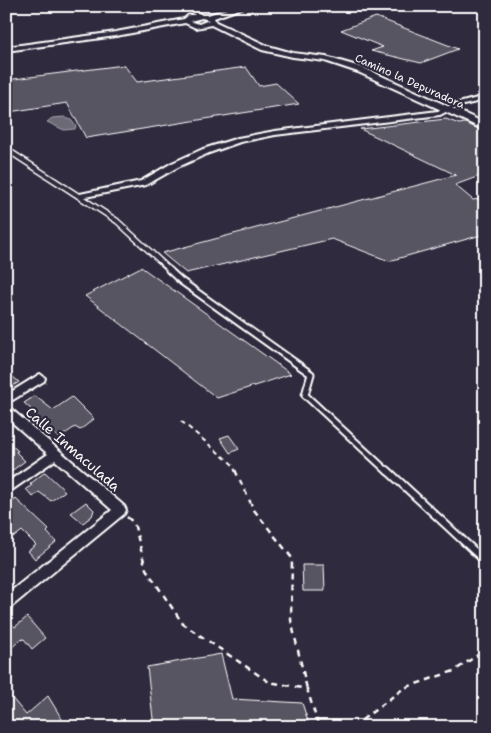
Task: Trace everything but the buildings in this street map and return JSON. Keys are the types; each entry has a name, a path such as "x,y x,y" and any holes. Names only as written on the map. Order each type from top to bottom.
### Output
{"street":[{"path":"181,6 211,20"},
{"path":"6,49 108,35 186,21 197,26 244,6"},
{"path":"186,21 189,17 199,16"},
{"name":"Camino la Depuradora","path":"211,20 265,48 341,63 485,127"},
{"path":"80,196 143,183 175,165 206,151 238,140 275,133 440,113 446,109 485,98"},
{"path":"6,400 40,378"},
{"name":"Calle Inmaculada","path":"6,411 120,510"},
{"path":"6,489 56,454"},
{"path":"6,603 120,510"}],"lane":[{"path":"6,149 117,221 181,281 311,374 305,395 485,561"}],"path":[{"path":"180,421 232,464 254,510 292,558 291,620 307,689 319,727"},
{"path":"120,510 134,523 146,569 183,624 269,682 307,689"},
{"path":"362,720 404,688 454,671 485,650"}],"shaded area":[{"path":"64,117 71,120 76,126 75,129 64,130 47,122 52,118"}]}
